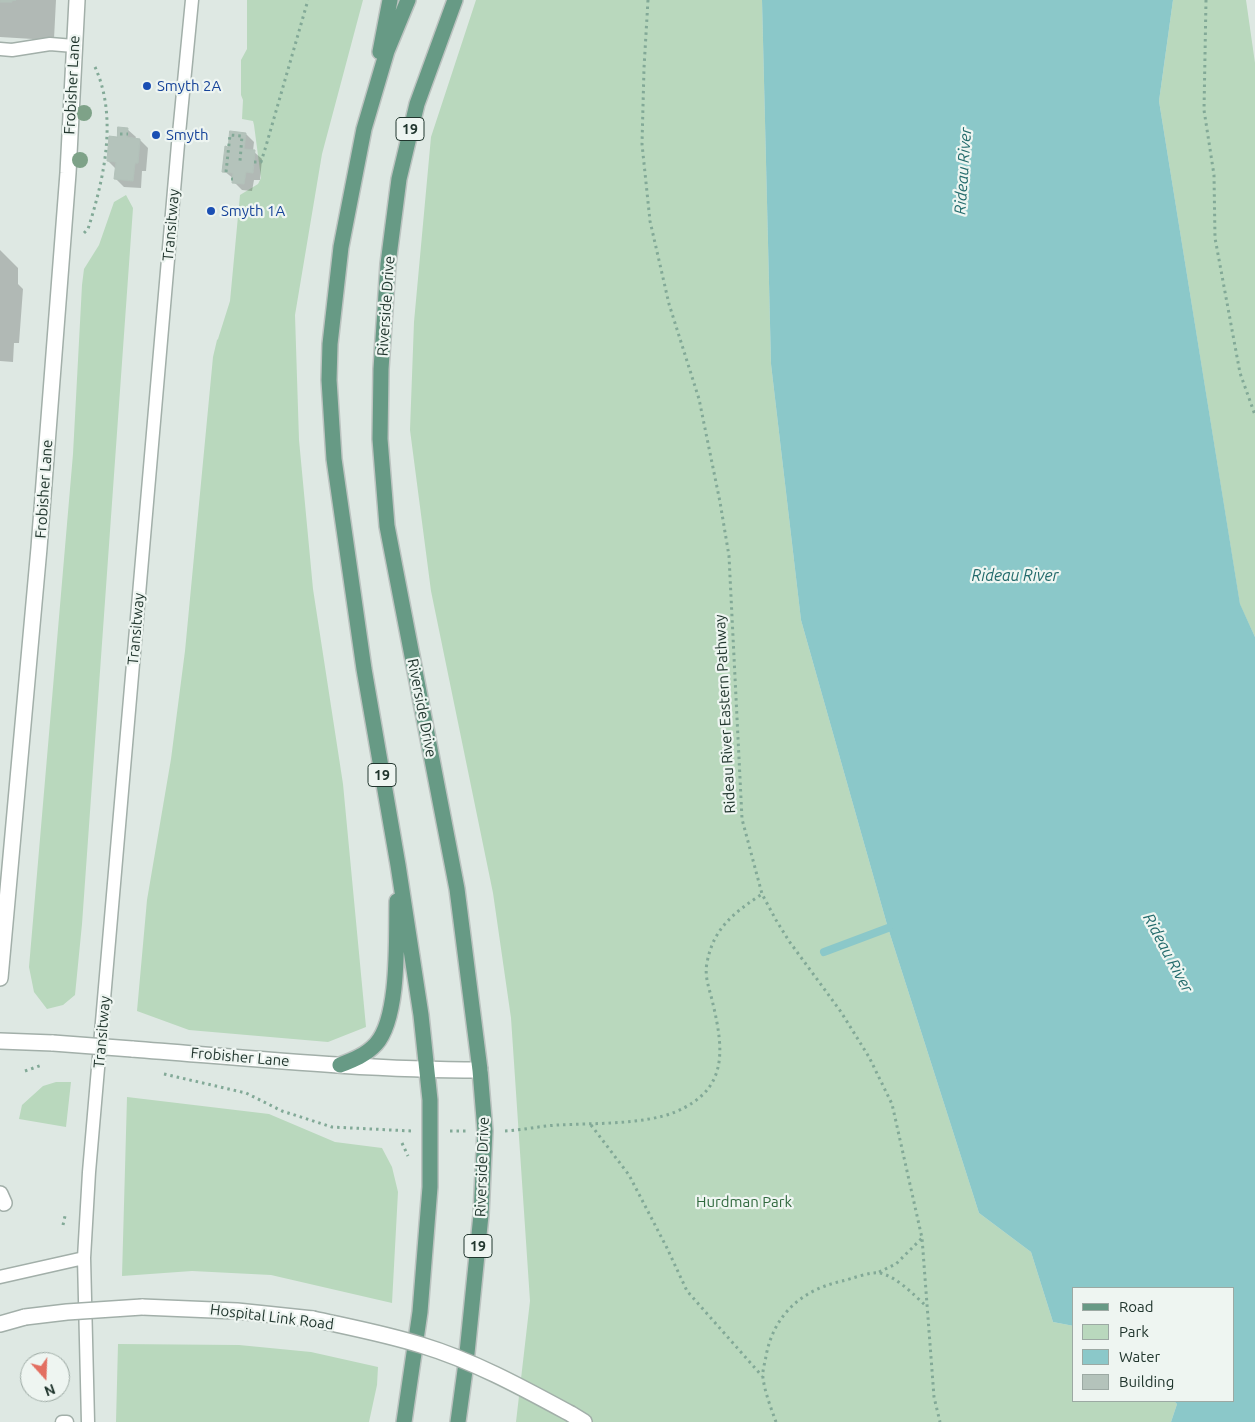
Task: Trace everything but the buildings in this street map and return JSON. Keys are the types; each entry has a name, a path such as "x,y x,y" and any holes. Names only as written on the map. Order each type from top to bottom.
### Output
{"main road":[{"path":"364,129 390,0"},
{"name":"19","path":"404,1422 420,1312 430,1187 431,1131 427,1070 421,1015 398,865 364,669 334,460 329,380 330,344 341,247 364,129 388,51 408,0"},
{"name":"Riverside Drive","path":"455,0 417,104 399,179 388,264 381,369 380,439 387,526 457,889 486,1131 481,1215 458,1422"},
{"path":"340,1065 362,1055 376,1044 388,1017 394,989 398,865"}],"street":[{"name":"Frobisher Lane","path":"0,978 39,548 68,173 77,0"},
{"name":"Frobisher Lane","path":"0,1041 53,1043 340,1065 427,1070 480,1070"},
{"name":"Hospital Link Road","path":"0,1324 25,1317 142,1307 237,1311 313,1319 390,1336 437,1350 510,1382 578,1418"}],"lane":[{"name":"Transitway","path":"88,1422 84,1258 90,1164 192,0"},
{"path":"0,49 12,50 50,44 74,46"},
{"path":"0,1277 84,1258"},
{"path":"62,1422 67,1422"}],"path":[{"path":"254,162 261,162 308,0"},
{"name":"Rideau River Eastern Pathway","path":"648,0 642,144 650,221 669,304 699,399 729,556 740,808 746,838 762,894 789,941 841,1012 864,1050 892,1104 922,1238 934,1397 940,1422"},
{"path":"1206,0 1204,110 1214,175 1215,238 1240,373 1255,415"},
{"path":"74,46 90,56 99,75 106,116 106,149 99,193 88,229 79,238"},
{"path":"120,134 128,134"},
{"path":"226,172 230,135 242,136 240,161"},
{"path":"162,1074 246,1093 282,1111 332,1127 431,1131 514,1130 556,1125 590,1124 660,1116 675,1112 697,1099 714,1079 720,1064 720,1042 706,974 709,954 717,934 730,917 762,894"},
{"path":"25,1071 50,1064"},
{"path":"590,1124 629,1175 667,1248 686,1291 762,1376"},
{"path":"402,1143 408,1153 408,1162"},
{"path":"776,1422 762,1376 768,1345 776,1324 795,1304 817,1288 878,1272 896,1264 922,1238"},
{"path":"878,1272 895,1280 926,1307"}],"green space":[{"path":"247,0 363,0 322,154 295,315 299,440 313,589 343,784 366,1027 328,1042 189,1030 137,1011 147,900 171,759 185,651 213,357 230,301 240,195 258,184 261,178 253,121 242,119 241,60 247,49"},
{"name":"Hurdman Park","path":"476,0 762,0 771,364 801,620 888,928 979,1213 1031,1252 1053,1322 1072,1326 1072,1402 1175,1402 1177,1404 1171,1422 516,1422 530,1301 511,1018 493,893 431,591 410,430 414,322 431,137"},
{"path":"1173,0 1246,0 1255,63 1255,637 1240,605 1159,101"},
{"path":"126,195 133,208 82,924 75,995 63,1005 47,1009 34,992 29,967 73,454 82,285 84,269 99,245 114,202"},
{"path":"56,1082 71,1082 66,1127 19,1119 22,1105 43,1086"},
{"path":"127,1097 269,1114 335,1142 382,1148 392,1167 398,1192 392,1303 271,1275 192,1271 122,1276"},
{"path":"118,1344 239,1345 311,1352 378,1367 377,1385 369,1422 116,1422"}],"water":[{"name":"Rideau River","path":"762,0 1173,0 1159,101 1240,604 1255,637 1255,1422 1171,1422 1177,1404 1175,1402 1235,1402 1235,1287 1072,1287 1072,1326 1053,1322 1031,1252 979,1213 888,928 801,620 771,364"}],"waterway":[{"path":"824,952 888,928"}],"place":[{"name":"Smyth 2A","path":"147,86"},
{"name":"Smyth","path":"156,135"},
{"name":"Smyth 1A","path":"211,211"}]}
